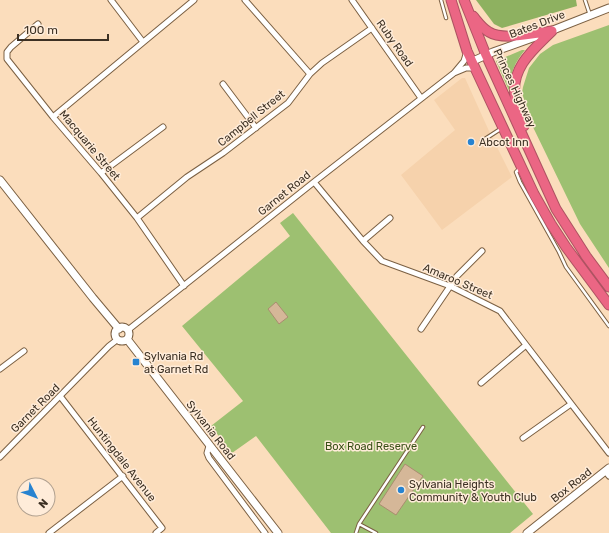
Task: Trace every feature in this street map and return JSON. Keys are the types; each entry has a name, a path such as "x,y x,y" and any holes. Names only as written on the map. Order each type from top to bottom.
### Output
{"highway":[{"path":"451,0 467,50 521,166 551,224 562,250 609,305"},
{"name":"Princes Highway","path":"464,0 486,55 556,209 586,256 609,287"},
{"path":"468,11 485,30 497,36 552,31"},
{"path":"524,137 524,124 515,96 517,74 528,55 552,31"}],"street":[{"path":"111,0 143,42"},
{"path":"53,117 194,0"},
{"path":"245,0 310,74"},
{"name":"Ruby Road","path":"352,0 421,98"},
{"name":"Bates Drive","path":"474,65 486,55 609,8"},
{"name":"Macquarie Street","path":"38,24 11,47 7,52 7,59 137,218 184,286"},
{"name":"Campbell Street","path":"137,218 187,177 223,153 288,103 310,74 322,63 372,28"},
{"name":"Garnet Road","path":"128,330 454,73 464,61 467,50"},
{"name":"Garnet Road","path":"454,73 474,65"},
{"path":"223,84 256,128"},
{"path":"101,173 163,127"},
{"path":"0,180 119,329"},
{"name":"Amaroo Street","path":"314,182 363,241 382,261 450,286 500,311 609,453"},
{"path":"363,241 390,218"},
{"path":"421,329 457,276 482,251"},
{"path":"123,328 128,330 129,335 127,339 123,341 118,339 116,334 119,329 123,328"},
{"name":"Garnet Road","path":"0,457 109,346 118,339"},
{"name":"Sylvania Road","path":"127,339 278,533"},
{"path":"481,383 526,345"},
{"path":"0,369 24,351"},
{"name":"Huntingdale Avenue","path":"60,396 162,528 156,533"},
{"path":"523,438 571,404"},
{"path":"210,446 207,453 209,458 265,533"},
{"name":"Box Road","path":"529,532 608,472"},
{"path":"49,533 123,476"}],"lane":[{"path":"441,0 446,18"},
{"path":"585,0 590,15"},
{"path":"482,141 504,127"},
{"path":"562,250 566,267 609,326"},
{"path":"356,533 359,524 423,427"},
{"path":"359,524 376,533"}],"shaded area":[{"path":"462,78 465,78 512,177 442,230 401,175 455,130 434,100"}],"green space":[{"path":"476,0 576,0 577,6 502,28 494,24"},
{"path":"609,25 609,268 580,224 532,125 522,93 529,68 540,54 553,45"},
{"path":"525,50 515,65 511,75 510,93 496,61"},
{"name":"Box Road Reserve","path":"293,213 533,514 510,533 331,533 256,436 232,453 211,426 243,401 182,326 290,236 280,223"}],"building":[{"path":"276,302 288,317 279,324 268,309"},
{"name":"Sylvania Heights Community & Youth Club","path":"405,464 423,476 396,515 379,504"}],"place":[{"name":"Abcot Inn","path":"471,142"},
{"name":"Sylvania Rd at Garnet Rd","path":"136,362"},
{"name":"Sylvania Heights Community & Youth Club","path":"401,490"}]}
